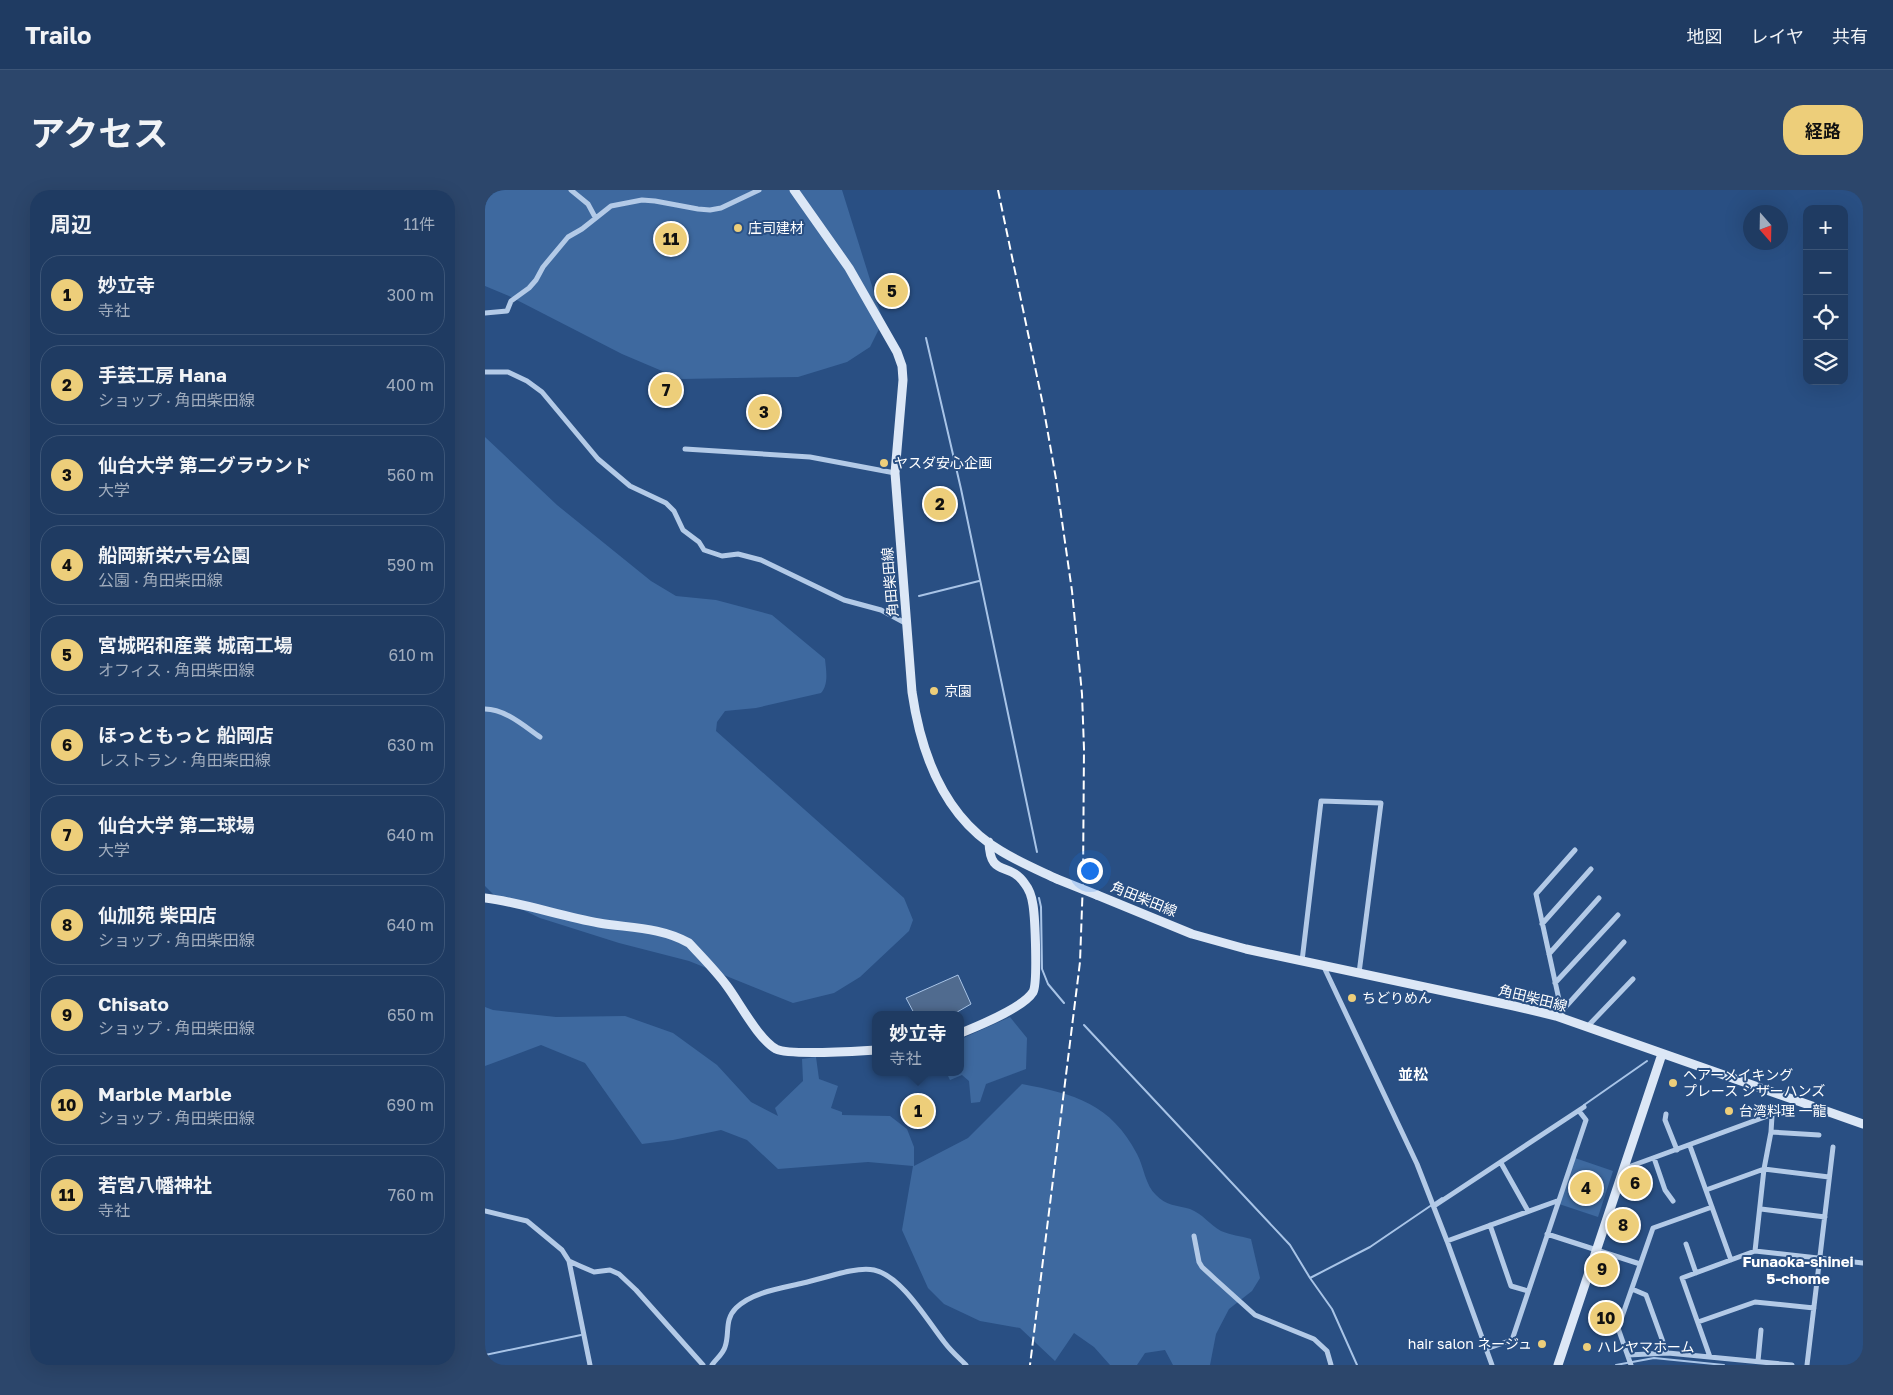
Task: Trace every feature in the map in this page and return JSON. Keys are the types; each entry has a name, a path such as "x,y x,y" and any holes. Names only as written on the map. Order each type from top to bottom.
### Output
{"main road":[{"name":"角田柴田線","path":"794,190 849,268 897,352 902,366 903,380 895,473 915,710 929,762 949,800 973,830 1001,851 1057,879 1192,934 1246,949 1562,1016 1662,1054 1863,1124"},
{"path":"964,1032 1017,1006 1027,998 1035,987 1035,922 1031,895 1026,884 1018,875 994,865 991,861 989,842"},
{"path":"485,898 531,906 598,922 661,932 682,938 689,943 726,985 754,1026 775,1048 786,1051 821,1052 872,1050"},
{"path":"1558,1365 1662,1054"}],"street":[{"path":"571,190 589,204 595,217"},
{"path":"485,313 507,311 511,301 529,288 567,237 582,229 611,206 642,200 710,210 721,208 759,190"},
{"path":"485,372 509,372 527,381 542,392 598,459 630,486 666,503 673,511 683,530 699,542 704,550 722,556 738,554 761,560 844,600 881,610 907,624"},
{"path":"685,449 810,457 895,473"},
{"path":"485,709 491,709 509,716 540,737"},
{"path":"1302,961 1321,801 1381,803 1359,973"},
{"path":"1562,1016 1536,894 1575,850"},
{"path":"1542,924 1591,869"},
{"path":"1549,954 1599,898"},
{"path":"1555,983 1618,915"},
{"path":"1562,1016 1624,942"},
{"path":"1323,965 1417,1164 1492,1365"},
{"path":"1587,1027 1633,978"},
{"path":"1623,1169 1690,1146 1789,1108"},
{"path":"1433,1204 1501,1163 1582,1109 1585,1120 1512,1340 1486,1349"},
{"path":"1666,1114 1665,1120 1677,1150"},
{"path":"1755,1251 1771,1132 1771,1116"},
{"path":"1771,1132 1819,1135"},
{"path":"1690,1146 1731,1260"},
{"path":"1807,1365 1833,1148"},
{"path":"1655,1158 1665,1190 1673,1201"},
{"path":"1501,1163 1528,1211"},
{"path":"1706,1190 1765,1169 1829,1177"},
{"path":"1447,1241 1557,1201"},
{"path":"1631,1365 1618,1328 1653,1228 1712,1207"},
{"path":"1761,1209 1825,1217"},
{"path":"485,1211 527,1221 562,1250 569,1261 591,1365"},
{"path":"1489,1226 1511,1286 1528,1291"},
{"path":"1547,1234 1640,1264"},
{"path":"1194,1236 1199,1262 1202,1267 1255,1315 1314,1339 1327,1350 1331,1365"},
{"path":"1686,1244 1696,1273"},
{"path":"1710,1357 1683,1278 1755,1251 1863,1263"},
{"path":"569,1261 594,1272 610,1270 619,1274 659,1315 703,1365"},
{"path":"712,1365 724,1350 728,1320 731,1314 743,1302 755,1296 857,1270 873,1270 893,1280 907,1294 947,1345 966,1365"},
{"path":"1632,1289 1646,1295 1667,1353"},
{"path":"1698,1322 1755,1302 1814,1308"},
{"path":"1758,1361 1761,1330"},
{"path":"1628,1357 1667,1353 1792,1365"}],"shaded area":[{"path":"485,190 842,190 882,318 880,327 870,347 847,362 798,377 681,379 622,354 509,296 485,286"},
{"path":"485,437 557,505 651,581 676,596 716,600 772,615 825,659 826,681 821,693 756,708 725,711 717,722 716,731 904,898 913,920 909,931 860,977 834,993 793,1003 689,961 619,943 540,918 497,898 485,886"},
{"path":"958,975 971,1004 959,1011 913,1011 906,998"},
{"path":"485,1007 493,1010 556,1017 625,1016 673,1033 717,1065 751,1102 778,1116 775,1108 803,1081 802,1059 816,1057 819,1079 838,1086 831,1108 842,1112 842,1115 890,1116 907,1129 914,1147 914,1166 968,1138 1022,1084 1075,1097 1090,1104 1116,1123 1137,1154 1149,1186 1160,1199 1195,1211 1221,1231 1251,1239 1260,1278 1252,1291 1229,1309 1216,1334 1210,1365 1173,1365 1165,1350 1145,1353 1137,1365 1110,1365 1094,1347 1074,1333 1055,1361 1020,1328 980,1321 944,1304 928,1288 902,1230 913,1166 868,1162 778,1169 747,1140 721,1130 642,1144 585,1063 541,1045 485,1066"},
{"path":"1010,1017 1027,1038 1026,1069 986,1084 980,1102 971,1103 969,1081 963,1076 964,1038"},
{"path":"948,1076 960,1076 950,1080"},
{"path":"1575,1158 1613,1171 1598,1217 1559,1204"}],"waterway":[{"path":"926,338 961,489 1037,852"},
{"path":"919,596 979,581"},
{"path":"1039,898 1041,907 1042,969 1048,984 1064,1003"},
{"path":"1084,1025 1290,1245 1310,1278 1370,1247 1442,1198"},
{"path":"1584,1105 1647,1061"},
{"path":"1310,1278 1332,1309 1357,1365"},
{"path":"485,1355 581,1335"},
{"path":"1616,1365 1654,1358 1724,1365"}],"railway":[{"path":"998,190 1043,405 1056,479 1072,591 1082,694 1084,749 1080,962 1030,1365"}],"place":[{"name":"庄司建材","path":"738,228"},
{"name":"若宮八幡神社","path":"671,239"},
{"name":"宮城昭和産業 城南工場","path":"892,291"},
{"name":"仙台大学 第二球場","path":"666,390"},
{"name":"仙台大学 第二グラウンド","path":"764,412"},
{"name":"ヤスダ安心企画","path":"884,463"},
{"name":"手芸工房 Hana","path":"940,504"},
{"name":"京園","path":"934,691"},
{"name":"ちどりめん","path":"1352,998"},
{"name":"ヘアーメイキング プレース シザーハンズ","path":"1673,1083"},
{"name":"妙立寺","path":"918,1111"},
{"name":"台湾料理 一龍","path":"1729,1111"},
{"name":"ほっともっと 船岡店","path":"1635,1183"},
{"name":"船岡新栄六号公園","path":"1586,1188"},
{"name":"仙加苑 柴田店","path":"1623,1225"},
{"name":"Chisato","path":"1602,1269"},
{"name":"Marble Marble","path":"1606,1318"},
{"name":"hair salon ネージュ","path":"1542,1344"},
{"name":"ハレヤマホーム","path":"1587,1347"}],"district":[{"name":"並松","path":"1413,1075"},
{"name":"Funaoka-shinei 5-chome","path":"1798,1270"}]}
